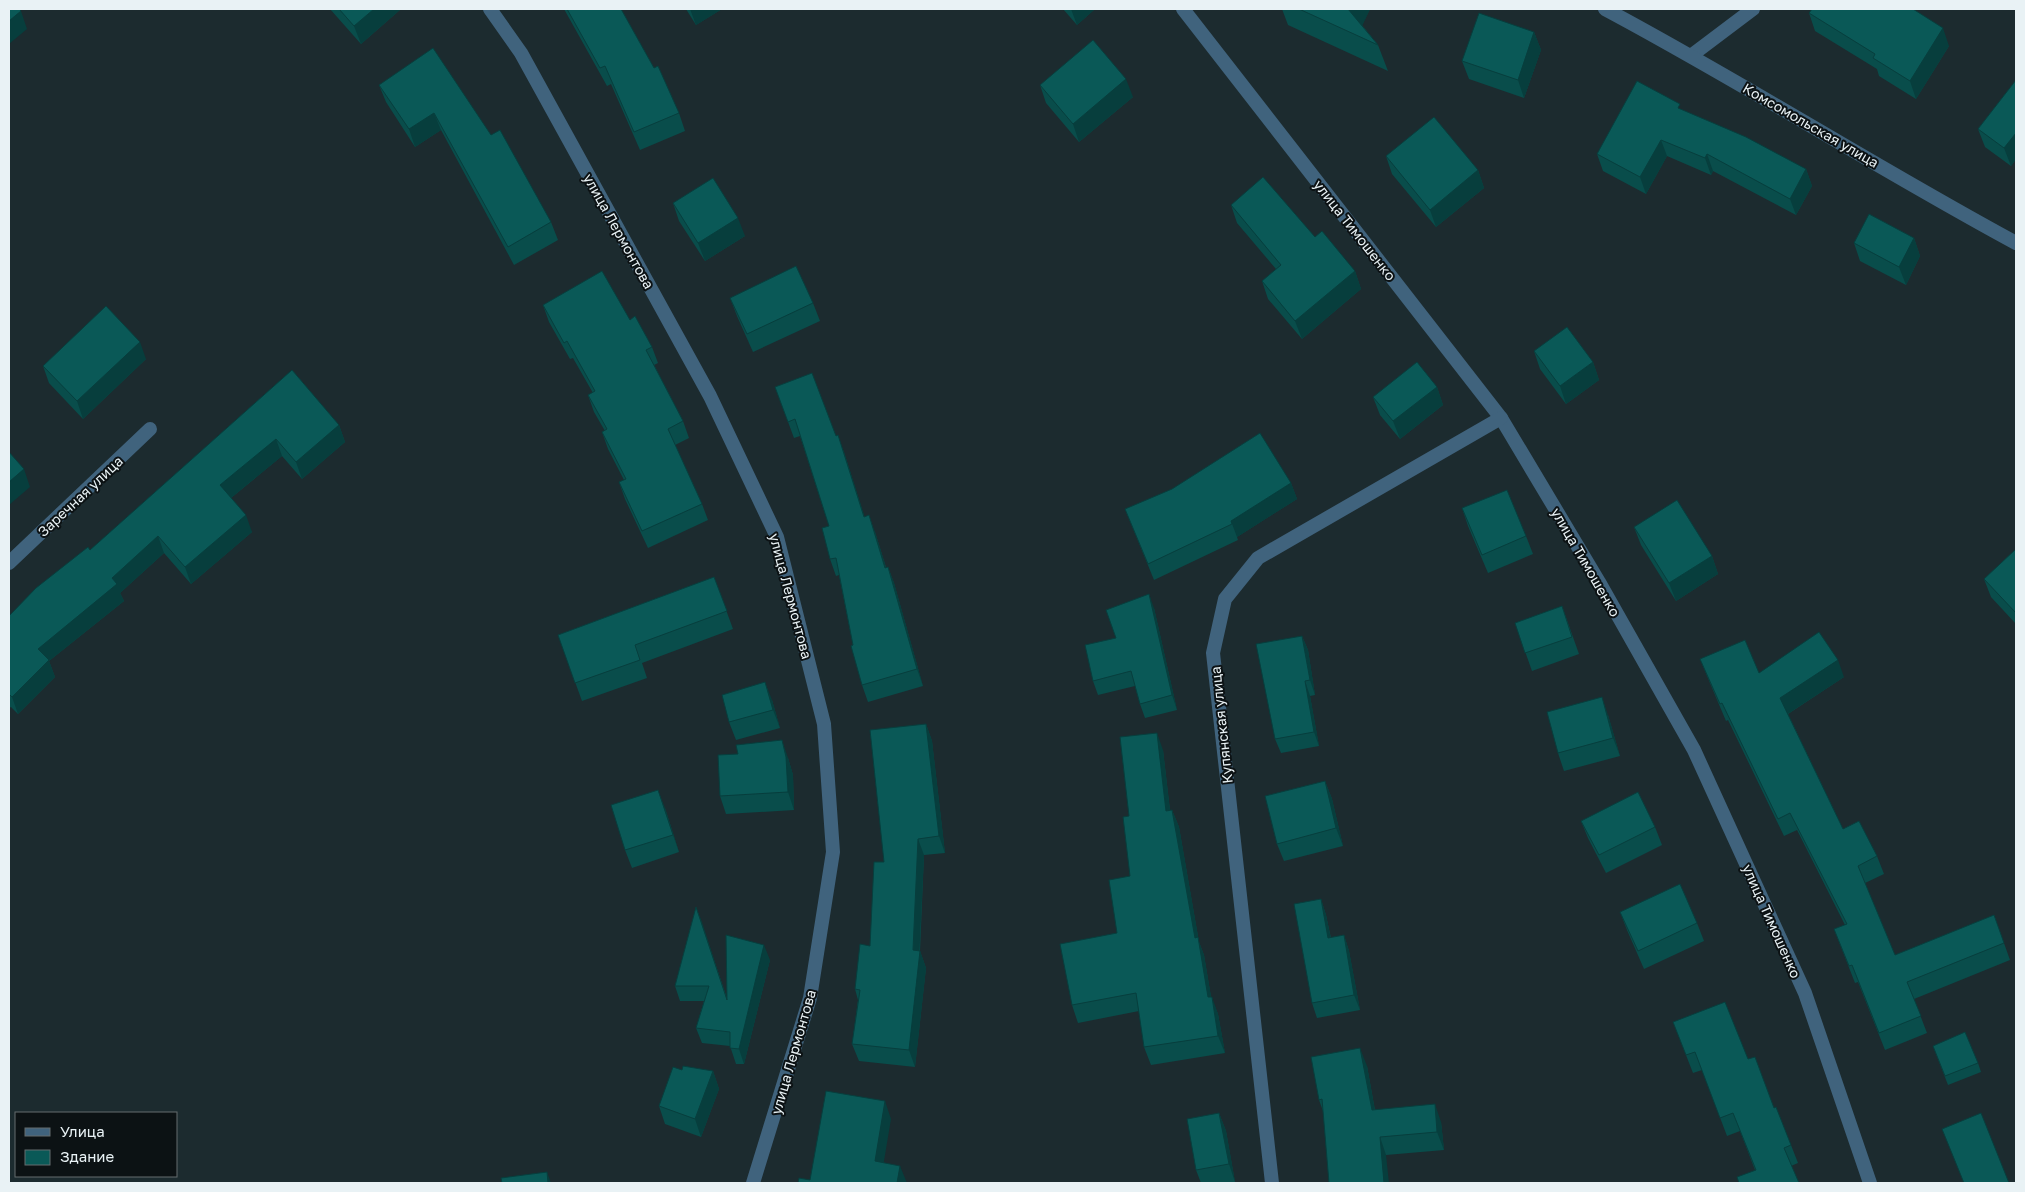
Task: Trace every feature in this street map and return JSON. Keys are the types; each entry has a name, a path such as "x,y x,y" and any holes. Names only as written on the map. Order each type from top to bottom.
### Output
{"street":[{"name":"улица Лермонтова","path":"490,9 521,53 706,387 777,537 824,724 833,852 810,998 753,1183"},
{"name":"улица Тимошенко","path":"1183,9 1501,418 1599,582 1694,750 1805,994 1870,1183"},
{"name":"Комсомольская улица","path":"1605,9 1692,55 1959,212 2016,243"},
{"path":"1692,55 1753,9"},
{"name":"Купянская улица","path":"1272,1183 1214,653 1225,599 1258,558 1501,418"},
{"name":"Заречная улица","path":"9,563 150,429"}],"building":[{"path":"9,9 19,9 21,11 9,21"},
{"path":"339,9 374,9 354,26"},
{"path":"567,9 621,9 654,68 658,66 679,113 634,132 605,66 600,68"},
{"path":"1299,9 1348,9 1378,45"},
{"path":"1812,9 1913,9 1943,28 1910,81 1873,58 1875,54 1809,13"},
{"path":"1479,13 1534,32 1518,80 1462,61"},
{"path":"1093,40 1126,79 1073,124 1040,85"},
{"path":"433,48 491,135 500,130 551,222 508,247 434,113 409,129 379,85"},
{"path":"2016,80 2016,133 2004,148 1978,129"},
{"path":"1637,81 1680,104 1678,108 1746,137 1806,169 1790,199 1707,154 1705,158 1661,140 1640,177 1597,154"},
{"path":"1434,117 1478,170 1430,210 1386,156"},
{"path":"1263,177 1315,237 1322,231 1355,271 1295,321 1262,281 1281,265 1231,205"},
{"path":"713,178 738,218 698,243 673,203"},
{"path":"1869,214 1914,238 1899,267 1854,243"},
{"path":"796,266 813,303 747,334 730,298"},
{"path":"602,271 630,320 635,316 652,347 646,350 683,421 668,429 702,504 642,531 619,482 626,479 602,432 607,429 588,395 595,391 567,341 564,343 543,305"},
{"path":"106,306 140,342 77,401 43,366"},
{"path":"1567,327 1593,362 1560,386 1534,351"},
{"path":"1417,362 1437,387 1393,421 1373,397"},
{"path":"292,370 339,425 296,462 276,439 220,485 246,515 185,567 158,536 112,578 117,584 38,649 49,660 12,697 9,694 9,616 36,588 88,547 90,550"},
{"path":"812,373 836,436 838,435 864,517 869,515 885,568 888,567 917,669 862,685 851,646 853,645 836,558 830,559 822,528 829,526 795,419 788,422 775,387"},
{"path":"1260,433 1291,483 1231,521 1232,524 1148,564 1125,509 1172,489"},
{"path":"9,452 24,469 9,482"},
{"path":"1507,490 1526,536 1482,555 1462,508"},
{"path":"1677,500 1712,556 1669,583 1634,527"},
{"path":"2016,549 2016,613 1984,579"},
{"path":"714,577 727,611 635,645 640,660 575,683 558,635"},
{"path":"1149,594 1172,695 1140,704 1131,671 1093,681 1085,645 1116,638 1106,610"},
{"path":"1562,606 1572,637 1525,653 1515,623"},
{"path":"1819,632 1838,660 1780,698 1843,829 1859,821 1877,856 1858,866 1895,955 1994,915 2004,943 1907,982 1921,1016 1879,1033 1852,965 1849,966 1834,929 1847,924 1790,813 1778,819 1722,703 1720,704 1700,659 1745,640 1759,673"},
{"path":"1302,636 1310,680 1305,681 1314,732 1275,739 1256,644"},
{"path":"765,682 773,710 729,722 722,695"},
{"path":"1602,697 1613,738 1558,753 1547,712"},
{"path":"926,724 939,836 918,839 913,950 920,951 909,1050 852,1044 860,990 855,989 860,944 870,946 874,862 884,862 870,730"},
{"path":"1157,733 1166,811 1172,810 1195,938 1198,937 1208,997 1212,997 1218,1036 1144,1047 1136,993 1072,1005 1060,944 1117,933 1109,880 1130,876 1123,817 1129,816 1120,737"},
{"path":"782,740 786,757 788,792 720,796 718,755 738,754 736,745"},
{"path":"1325,781 1336,828 1277,844 1265,796"},
{"path":"658,790 673,835 625,850 611,805"},
{"path":"1638,792 1655,827 1599,855 1581,821"},
{"path":"1680,884 1697,923 1638,951 1620,912"},
{"path":"1321,899 1328,938 1344,935 1354,995 1312,1003 1294,904"},
{"path":"696,907 727,1000 726,935 764,945 739,1049 730,1048 730,1032 696,1028 709,986 675,986"},
{"path":"1725,1002 1748,1059 1755,1057 1774,1108 1776,1107 1791,1145 1784,1148 1799,1183 1739,1183 1737,1177 1756,1170 1733,1113 1720,1118 1695,1052 1686,1055 1673,1022"},
{"path":"1965,1032 1978,1063 1945,1076 1933,1046"},
{"path":"1360,1048 1372,1110 1435,1104 1437,1132 1380,1137 1384,1183 1329,1183 1322,1099 1319,1100 1311,1057"},
{"path":"683,1066 713,1071 695,1119 659,1106 673,1067 682,1070"},
{"path":"826,1091 885,1101 875,1161 900,1166 897,1183 798,1183 799,1178 810,1180"},
{"path":"1219,1113 1229,1164 1196,1170 1187,1119"},
{"path":"1981,1113 2009,1183 1964,1183 1942,1129"},
{"path":"547,1172 548,1183 502,1183 501,1178"}]}
